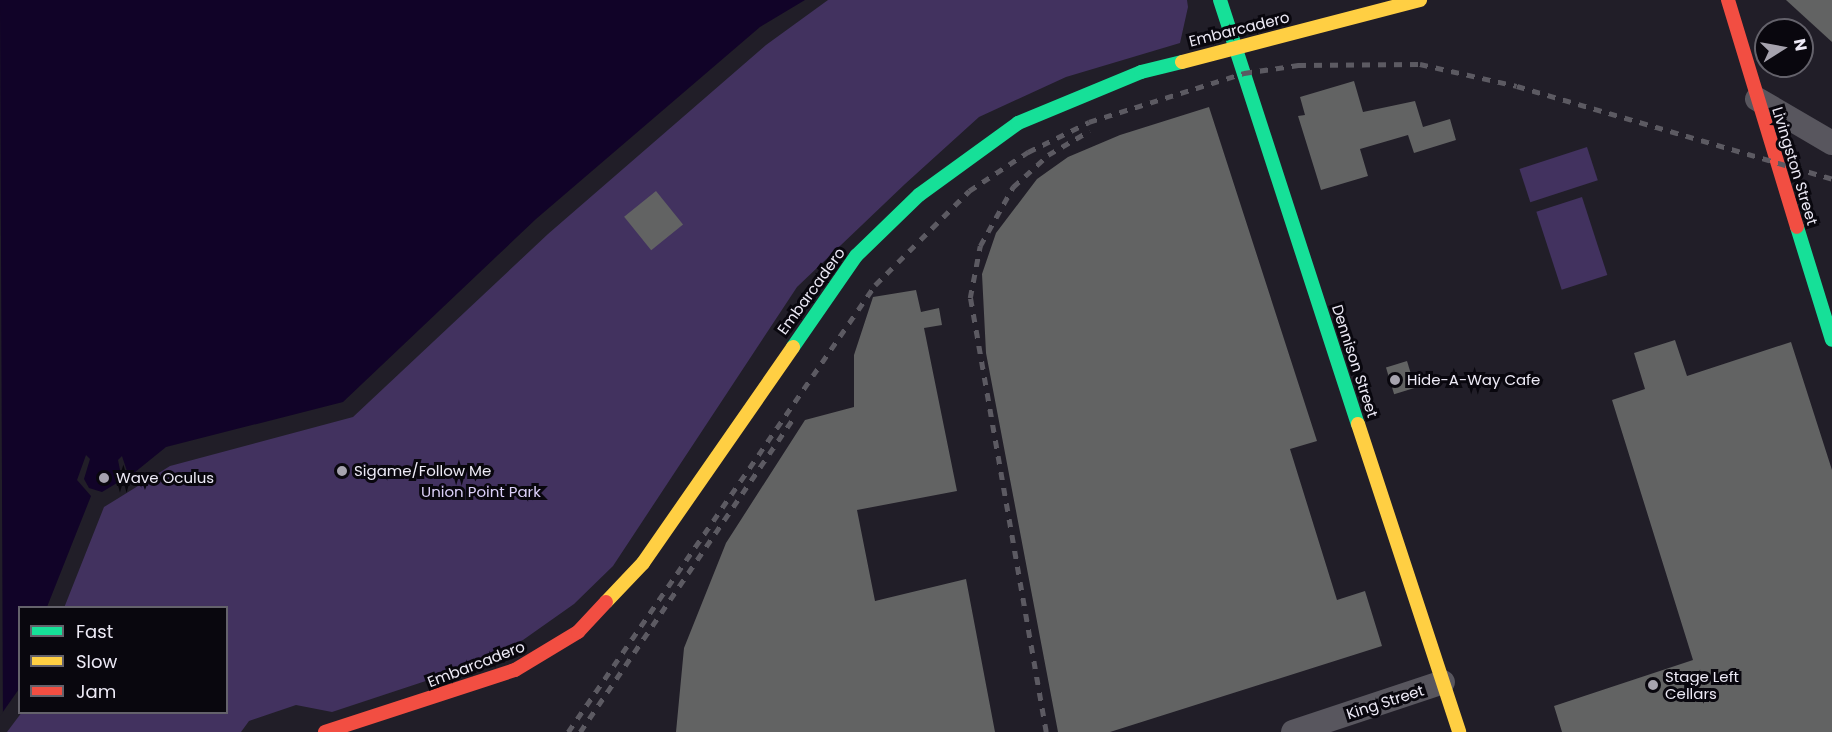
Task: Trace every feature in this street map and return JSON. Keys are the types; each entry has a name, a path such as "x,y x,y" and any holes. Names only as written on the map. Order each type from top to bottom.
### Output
{"main road":[{"name":"Dennison Street","path":"1220,0 1459,732"},
{"name":"Embarcadero","path":"326,732 515,670 578,632 643,563 856,256 951,169 1018,123 1069,98 1235,47 1420,0"},
{"name":"Livingston Street","path":"1728,0 1832,340"}],"street":[{"path":"1757,99 1832,143"},
{"name":"King Street","path":"1293,732 1443,682"}],"green space":[{"name":"Union Point Park","path":"825,0 1187,0 1188,7 1180,43 1066,77 979,117 905,184 797,287 613,566 574,604 523,640 456,671 332,712 296,705 249,721 241,732 3,732 18,714 228,714 228,606 61,606 102,505 546,232 764,42"},
{"path":"1587,147 1598,180 1530,202 1519,169"},
{"path":"1582,197 1607,275 1562,290 1536,212"}],"shaded area":[{"path":"0,0 825,0 764,42 546,232 351,415 169,464 102,505 61,606 18,606 18,711 3,732"}],"pier":[{"path":"805,0 828,0 766,45 548,234 353,417 170,466 104,507 65,606 47,606 91,496 77,480 86,455 90,459 84,479 89,488 102,492 122,480 118,460 122,456 129,477 166,447 343,402 536,219 760,27"},
{"path":"18,690 18,714 20,714 7,732 0,732 0,716"}],"building":[{"path":"1786,0 1832,0 1832,42 1814,26 1814,18 1806,18"},
{"path":"1354,81 1363,112 1415,101 1423,127 1450,119 1456,140 1414,153 1408,135 1360,149 1368,176 1321,190 1298,116 1305,115 1300,97"},
{"path":"1209,107 1317,441 1290,449 1337,600 1365,591 1382,646 1110,732 1058,732 986,353 982,274 996,233 1037,179 1068,157 1120,135"},
{"path":"656,191 683,224 651,250 624,217"},
{"path":"916,290 921,312 939,308 942,325 924,328 957,491 857,510 875,601 966,579 995,732 676,732 684,648 726,543 805,420 854,407 854,355 873,297"},
{"path":"1675,340 1687,376 1791,342 1832,470 1832,732 1562,732 1554,706 1693,660 1612,400 1645,389 1634,353"},
{"path":"1407,361 1415,388 1394,394 1386,367"}],"railway":[{"path":"568,732 875,285 969,191 1028,152 1089,122 1244,73 1298,65 1420,64 1517,86 1832,179"},
{"path":"1046,732 970,298 980,246 1013,187 1048,155 1089,131"},
{"path":"580,732 792,420"}],"traffic: fast":[{"path":"1220,0 1358,424"},
{"path":"793,347 856,256 919,195 1018,123 1141,72 1182,62"},
{"path":"1797,227 1832,340"}],"traffic: slow":[{"path":"1182,62 1420,0"},
{"path":"606,602 643,563 793,347"},
{"path":"1358,424 1459,732"}],"traffic: jam":[{"path":"1728,0 1797,227"},
{"path":"325,732 515,670 578,632 606,602"}],"place":[{"name":"Hide-A-Way Cafe","path":"1395,380"},
{"name":"Sigame/Follow Me","path":"342,471"},
{"name":"Wave Oculus","path":"104,478"},
{"name":"Stage Left Cellars","path":"1653,685"}]}
